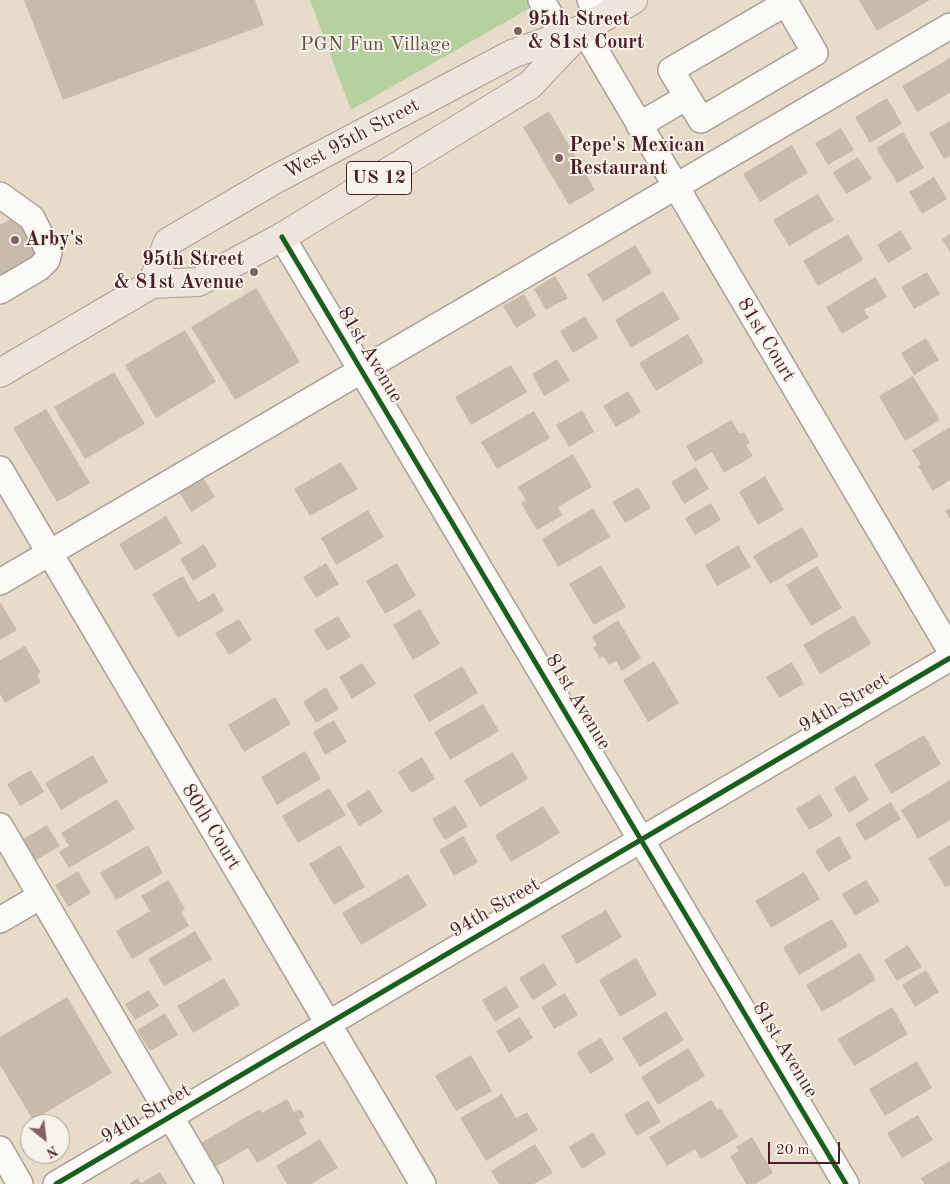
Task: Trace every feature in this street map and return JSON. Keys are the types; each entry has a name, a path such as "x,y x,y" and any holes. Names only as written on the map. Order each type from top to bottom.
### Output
{"main road":[{"name":"West 95th Street","path":"152,284 168,242 274,180 512,54 633,0"},
{"name":"West 95th Street","path":"0,374 152,284 198,282 282,237 530,86 584,21"}],"street":[{"name":"81st Court","path":"541,0 584,21 639,125 675,187 950,650"},
{"path":"786,3 815,53 701,120 687,97 671,70 786,3"},
{"path":"0,582 950,26"},
{"path":"639,125 687,97"},
{"path":"0,195 32,218 49,252 47,260 39,268 0,291"},
{"name":"81st Avenue","path":"282,237 846,1184"},
{"name":"80th Court","path":"0,469 423,1184"},
{"name":"94th Street","path":"56,1184 950,658"},
{"path":"0,826 210,1184"},
{"path":"0,920 41,896"},
{"path":"0,1149 20,1184"}],"green space":[{"name":"PGN Fun Village","path":"310,0 544,0 351,110"}],"building":[{"path":"24,0 255,0 264,25 63,100"},
{"path":"859,0 930,0 877,31"},
{"path":"950,58 950,93 917,112 902,86"},
{"path":"887,98 902,124 870,143 855,117"},
{"name":"Pepe's Mexican Restaurant","path":"549,111 595,190 569,205 523,127"},
{"path":"950,121 950,156 944,159 929,133"},
{"path":"841,128 854,150 828,165 815,143"},
{"path":"903,132 924,168 897,183 876,148"},
{"path":"792,145 808,173 760,202 743,174"},
{"path":"858,157 872,179 846,194 833,172"},
{"path":"934,177 947,199 922,214 909,192"},
{"path":"818,194 834,220 789,246 773,220"},
{"name":"Arby's","path":"16,216 39,255 0,278 0,225"},
{"path":"901,230 912,249 888,263 877,245"},
{"path":"848,234 863,260 818,286 803,261"},
{"path":"950,234 950,252 942,239"},
{"path":"635,245 652,273 603,302 587,274"},
{"path":"927,272 940,294 914,309 901,287"},
{"path":"555,276 568,298 546,310 534,289"},
{"path":"875,277 887,297 864,310 869,318 842,334 826,307"},
{"path":"256,288 300,362 235,400 191,327"},
{"path":"663,291 680,319 631,348 615,320"},
{"path":"524,294 536,316 516,328 503,306"},
{"path":"585,316 598,338 573,353 560,331"},
{"path":"185,330 216,382 156,418 125,365"},
{"path":"688,334 704,362 656,391 639,363"},
{"path":"926,338 939,360 914,375 901,353"},
{"path":"557,359 570,381 544,396 532,374"},
{"path":"511,365 527,392 471,425 455,397"},
{"path":"114,372 145,424 85,459 54,407"},
{"path":"913,376 940,420 905,441 879,396"},
{"path":"628,391 641,412 616,427 603,406"},
{"path":"46,409 90,483 57,502 13,428"},
{"path":"582,410 594,432 569,447 556,425"},
{"path":"534,411 550,438 497,469 481,442"},
{"path":"731,420 740,434 744,432 750,443 746,445 753,456 724,473 712,452 695,462 686,446"},
{"path":"950,427 950,480 933,491 918,466 921,464 912,450"},
{"path":"573,454 592,487 558,507 563,515 537,530 521,503 526,500 518,487"},
{"path":"341,462 358,489 310,516 294,489"},
{"path":"696,467 709,489 684,504 671,482"},
{"path":"202,476 215,497 191,512 178,490"},
{"path":"765,476 784,510 758,525 739,492"},
{"path":"638,487 651,508 625,523 612,502"},
{"path":"711,503 721,520 695,535 685,518"},
{"path":"593,508 610,537 558,567 542,539"},
{"path":"950,508 950,519 945,511"},
{"path":"368,510 384,537 336,565 321,538"},
{"path":"166,516 182,543 135,571 119,544"},
{"path":"802,527 819,556 770,584 753,556"},
{"path":"204,544 217,566 193,581 180,559"},
{"path":"738,545 751,567 717,586 705,565"},
{"path":"326,563 339,584 316,598 303,577"},
{"path":"397,563 416,596 385,614 366,581"},
{"path":"601,565 626,607 594,625 569,584"},
{"path":"817,566 842,608 811,626 786,585"},
{"path":"183,576 198,602 214,593 224,611 178,638 152,594"},
{"path":"0,604 17,630 0,640"},
{"path":"420,609 440,644 413,660 393,625"},
{"path":"854,615 871,644 820,674 803,645"},
{"path":"338,616 351,637 327,651 314,630"},
{"path":"239,619 252,640 229,655 215,633"},
{"path":"618,620 641,658 622,671 616,661 609,665 603,656 600,658 593,648 597,645 592,637"},
{"path":"25,646 41,673 37,675 41,682 5,703 0,694 0,660"},
{"path":"654,661 679,703 648,722 623,680"},
{"path":"792,662 804,684 779,698 766,677"},
{"path":"362,663 376,684 352,699 339,677"},
{"path":"462,666 478,693 429,722 413,695"},
{"path":"326,687 339,709 316,723 303,702"},
{"path":"275,697 291,724 244,752 228,725"},
{"path":"483,704 499,731 450,760 434,732"},
{"path":"334,720 347,742 325,755 313,732"},
{"path":"924,735 941,764 891,794 874,764"},
{"path":"305,751 321,779 277,805 261,777"},
{"path":"513,752 528,779 480,807 464,780"},
{"path":"93,755 108,782 61,810 45,783"},
{"path":"422,757 435,779 411,793 398,772"},
{"path":"31,770 44,792 20,806 7,784"},
{"path":"855,775 869,800 849,813 834,788"},
{"path":"950,780 950,820 918,839 901,810"},
{"path":"329,788 346,815 298,843 282,816"},
{"path":"369,790 383,812 359,826 346,804"},
{"path":"820,794 833,816 809,830 796,809"},
{"path":"117,799 135,829 69,868 59,852 69,846 61,833"},
{"path":"891,802 901,819 865,841 855,824"},
{"path":"455,805 468,826 445,840 432,819"},
{"path":"543,806 560,833 511,862 495,835"},
{"path":"47,825 60,846 36,860 23,839"},
{"path":"463,836 478,862 454,876 439,850"},
{"path":"839,836 852,858 828,872 815,851"},
{"path":"148,845 163,873 116,900 100,873"},
{"path":"340,845 365,887 334,905 309,864"},
{"path":"950,845 950,885 945,887 928,858"},
{"path":"78,871 91,893 68,907 55,885"},
{"path":"804,872 820,899 771,928 755,901"},
{"path":"408,874 427,906 361,945 342,913"},
{"path":"168,880 185,909 181,912 189,926 132,959 116,931 150,911 141,896"},
{"path":"866,880 880,901 855,916 842,894"},
{"path":"606,910 622,937 577,964 561,936"},
{"path":"832,919 848,946 799,975 783,947"},
{"path":"195,931 212,959 164,986 148,959"},
{"path":"908,945 922,967 897,981 884,960"},
{"path":"860,953 876,980 822,1012 806,985"},
{"path":"636,958 657,995 620,1017 599,980"},
{"path":"544,963 557,985 533,1000 519,978"},
{"path":"926,970 939,992 915,1007 902,985"},
{"path":"224,978 240,1005 193,1033 177,1006"},
{"path":"506,986 519,1007 495,1022 482,1000"},
{"path":"149,990 159,1006 135,1020 125,1004"},
{"path":"565,993 578,1015 554,1029 541,1007"},
{"path":"67,997 112,1073 43,1114 29,1114 0,1065 0,1037"},
{"path":"892,1007 908,1034 854,1066 838,1039"},
{"path":"666,1011 684,1040 640,1067 622,1038"},
{"path":"165,1013 178,1035 150,1051 137,1030"},
{"path":"520,1017 533,1038 509,1053 496,1031"},
{"path":"601,1038 614,1060 590,1074 577,1052"},
{"path":"688,1048 705,1076 658,1105 641,1077"},
{"path":"471,1055 492,1091 456,1111 435,1076"},
{"path":"917,1061 932,1088 885,1116 869,1089"},
{"path":"502,1094 516,1118 527,1112 538,1130 486,1161 460,1118"},
{"path":"287,1099 294,1112 300,1109 305,1117 299,1120 307,1134 257,1163 248,1148 215,1167 201,1143 260,1109 262,1113"},
{"path":"648,1100 661,1122 637,1136 624,1115"},
{"path":"711,1100 718,1110 721,1108 738,1137 701,1159 695,1149 667,1166 649,1137"},
{"path":"918,1115 933,1140 902,1158 887,1133"},
{"path":"593,1132 606,1154 582,1169 569,1147"},
{"path":"752,1137 773,1173 755,1184 746,1184 730,1156 739,1151 736,1147"},
{"path":"320,1139 338,1168 311,1184 287,1184 276,1166"},
{"path":"535,1144 553,1173 534,1184 499,1184 491,1171"},
{"path":"950,1161 950,1184 924,1184 921,1178"},
{"path":"160,1172 167,1184 129,1184 138,1178 141,1183"}],"cycle path":[{"path":"282,237 846,1184"},
{"path":"56,1184 950,658"}],"place":[{"name":"95th Street & 81st Court","path":"518,31"},
{"name":"Pepe's Mexican Restaurant","path":"559,158"},
{"name":"Arby's","path":"15,240"},
{"name":"95th Street & 81st Avenue","path":"254,272"}]}
